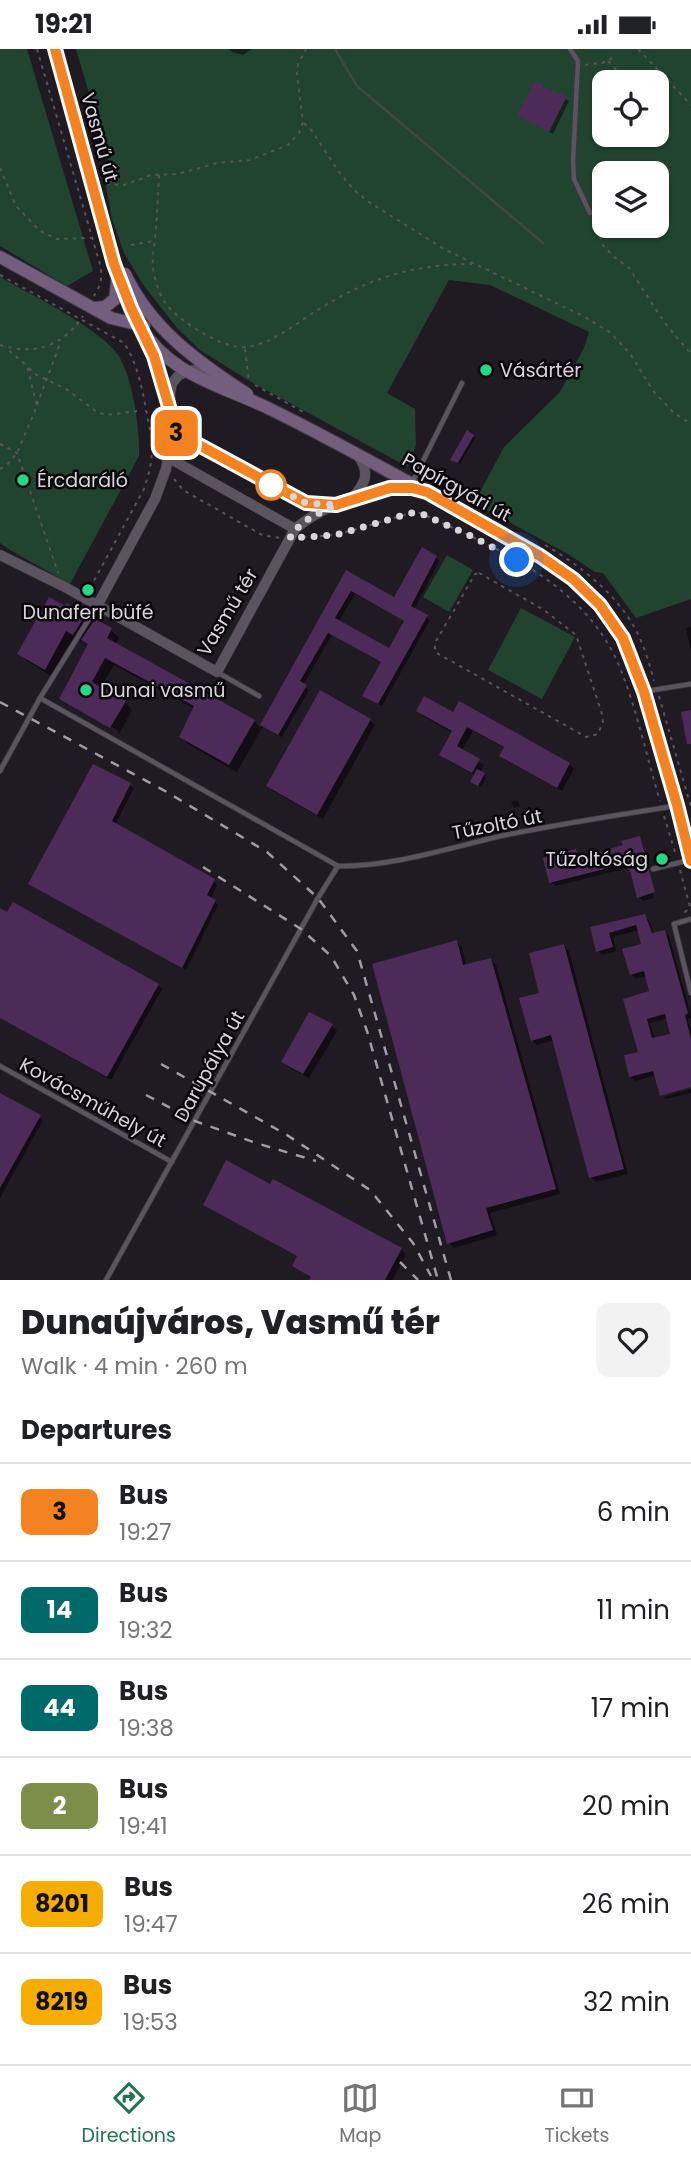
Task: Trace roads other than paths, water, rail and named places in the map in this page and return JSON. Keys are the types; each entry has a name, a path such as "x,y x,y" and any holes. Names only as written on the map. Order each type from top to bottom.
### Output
{"street":[{"name":"Vasmű út","path":"55,49 107,236"},
{"path":"91,307 106,307 115,299 117,286 107,236"},
{"path":"107,236 130,285 178,345"},
{"path":"0,257 111,318 156,329 234,379 267,408"},
{"path":"114,264 152,349 170,410"},
{"path":"139,325 160,352 185,372 267,408"},
{"path":"97,606 155,499 166,469 173,431 170,410 172,383 185,372 195,370 234,379"},
{"name":"Papírgyári út","path":"267,408 414,479 427,492 529,550 573,579 600,605 623,638 650,691 683,812 691,860"},
{"path":"173,431 306,503 336,505"},
{"path":"351,499 360,488 366,473 364,464 355,452"},
{"path":"169,458 293,534"},
{"name":"Vasmű tér","path":"0,555 63,586 217,672 293,534 304,521 351,499 390,488 412,488 427,492"}],"lane":[{"path":"570,49 578,61 574,179 590,213"},
{"path":"414,479 463,383"},
{"path":"0,771 40,698 97,606"},
{"path":"217,672 258,695"},
{"path":"650,691 691,684"},
{"path":"40,698 338,866"},
{"name":"Tűzoltó út","path":"338,866 385,862 506,835 662,808 683,812"},
{"path":"653,869 691,860"},
{"name":"Darupálya út","path":"106,1280 338,866"},
{"path":"691,919 674,924 691,993"},
{"name":"Kovácsműhely út","path":"0,1066 172,1162"}],"waterway":[{"path":"335,49 357,86 543,243"}],"railway":[{"path":"0,702 165,791 267,852 318,898 357,951 451,1280"},
{"path":"203,867 301,929 331,956 354,995 367,1031 438,1280"},
{"path":"161,1064 287,1135 370,1190 413,1243 431,1276"},
{"path":"146,1095 195,1121 316,1161"},
{"path":"400,1262 418,1280"}],"place":[{"name":"Vásártér","path":"486,370"},
{"name":"Ércdaráló","path":"23,480"},
{"name":"Dunaferr büfé","path":"88,590"},
{"name":"Dunai vasmű","path":"86,690"},
{"name":"Tűzoltóság","path":"662,859"}]}
